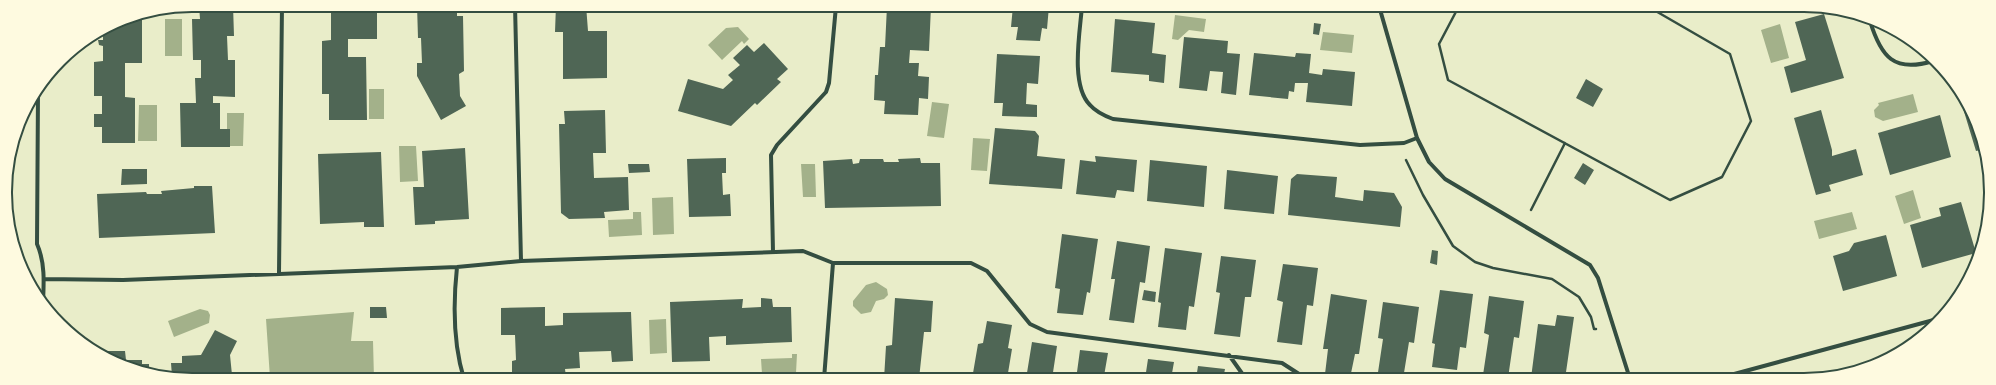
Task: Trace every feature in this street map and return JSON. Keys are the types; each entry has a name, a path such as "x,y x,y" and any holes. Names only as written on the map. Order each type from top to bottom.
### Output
{"street":[{"path":"280,273 282,12"},
{"path":"515,12 521,261"},
{"path":"773,252 771,155 777,146 826,92 829,83 835,12"},
{"path":"1082,12 1078,74 1080,87 1088,105 1101,114 1113,119 1360,145 1398,143 1417,138"},
{"path":"1381,12 1417,138 1429,162 1446,179 1590,264 1598,278 1628,373"},
{"path":"1872,26 1881,50 1893,60 1904,65 1918,66 1928,62"},
{"path":"38,99 37,244 42,255 44,279 43,295"},
{"path":"44,279 123,280 457,267 521,261 803,251 833,263 971,263 987,271 1030,324 1047,332 1282,363 1297,373"},
{"path":"824,373 833,263"},
{"path":"457,267 454,317 462,373"},
{"path":"1738,373 1930,321"},
{"path":"1228,355 1242,373"}],"path":[{"path":"1456,12 1439,44 1448,80 1670,200 1722,177 1751,121 1730,54 1657,12"},
{"path":"1398,143 1423,195 1453,246 1475,262 1493,268 1552,279 1579,297 1591,317 1594,329 1613,325"},
{"path":"1523,225 1565,143"}],"shaded area":[{"path":"1175,15 1206,19 1204,32 1189,30 1178,40 1172,39"},
{"path":"165,19 182,19 182,56 165,56"},
{"path":"1780,24 1789,58 1771,63 1761,30"},
{"path":"738,27 749,39 744,44 742,41 722,60 708,45 726,28"},
{"path":"1323,32 1354,35 1352,53 1320,50"},
{"path":"369,89 384,89 384,119 369,119"},
{"path":"1913,94 1918,112 1883,121 1875,117 1874,110 1879,105 1878,103"},
{"path":"932,102 949,104 944,138 927,136"},
{"path":"139,105 157,105 157,141 138,141"},
{"path":"227,113 244,113 243,146 227,146"},
{"path":"973,138 990,139 987,171 971,170"},
{"path":"399,146 416,146 418,181 400,182"},
{"path":"801,164 815,164 816,197 803,197"},
{"path":"1913,190 1921,218 1904,224 1895,196"},
{"path":"673,197 674,234 653,235 652,198"},
{"path":"633,212 641,212 642,235 609,237 608,220 633,219"},
{"path":"1852,212 1857,229 1819,239 1814,221"},
{"path":"876,282 887,289 888,295 884,299 876,301 871,312 861,314 853,306 853,301 866,285"},
{"path":"200,309 208,311 210,315 209,323 174,337 168,321"},
{"path":"354,312 351,341 373,341 374,373 270,373 266,319"},
{"path":"666,319 667,353 650,354 649,320"},
{"path":"792,354 797,354 796,373 762,373 761,359 792,358"}],"building":[{"path":"200,12 233,12 234,36 227,36 228,60 235,60 235,97 213,96 213,103 220,103 220,129 230,129 230,147 181,147 180,103 196,103 195,78 201,78 201,60 193,60 192,19 200,19"},
{"path":"331,12 377,12 377,39 348,39 348,57 366,57 367,120 329,120 329,94 322,94 322,41 331,40"},
{"path":"417,12 457,12 457,16 463,16 464,71 459,74 460,96 466,106 441,120 417,76 417,63 422,63 421,38 418,38"},
{"path":"556,12 587,12 588,31 607,31 607,78 563,79 563,32 555,32"},
{"path":"887,12 931,12 929,51 910,50 909,63 919,63 918,76 929,77 928,99 919,98 918,115 884,114 885,101 874,100 875,75 878,75 880,47 885,47"},
{"path":"1012,12 1048,12 1047,29 1042,28 1040,41 1016,40 1018,27 1011,27"},
{"path":"1824,14 1844,78 1791,93 1784,67 1806,60 1795,22"},
{"path":"142,19 142,63 125,63 125,97 135,98 135,143 102,143 102,127 94,127 94,114 102,114 102,96 94,96 94,62 103,61 103,46 99,45 98,40 103,40 103,36"},
{"path":"1115,19 1155,23 1152,53 1166,55 1164,83 1149,81 1149,75 1111,72"},
{"path":"1314,23 1321,24 1319,35 1313,34"},
{"path":"1184,37 1228,41 1227,53 1240,54 1236,95 1221,93 1223,72 1210,71 1207,91 1179,88"},
{"path":"764,43 788,69 777,79 781,82 757,105 755,103 731,126 678,111 688,79 723,89 733,80 728,75 740,65 733,58 747,45 754,52"},
{"path":"1254,53 1295,57 1296,53 1311,54 1309,73 1322,75 1323,69 1355,72 1352,106 1306,102 1308,83 1295,83 1294,92 1289,91 1288,99 1249,95"},
{"path":"997,54 1040,56 1038,84 1027,83 1026,104 1037,105 1037,117 1002,116 1003,103 994,103"},
{"path":"1586,79 1603,89 1593,107 1576,98"},
{"path":"1963,109 1978,146 1979,150 1976,151"},
{"path":"605,110 606,153 593,153 594,178 628,177 629,210 604,212 605,218 569,219 561,213 559,124 565,124 564,111"},
{"path":"1821,110 1832,150 1832,156 1856,149 1863,175 1829,185 1831,191 1816,195 1794,118"},
{"path":"1940,115 1951,157 1890,175 1878,133"},
{"path":"995,128 1035,131 1039,136 1037,156 1065,159 1062,189 989,184"},
{"path":"465,148 469,219 435,221 435,224 415,225 413,187 424,187 422,151"},
{"path":"381,152 384,227 364,227 364,222 320,224 318,154"},
{"path":"1095,156 1137,160 1134,192 1117,190 1115,198 1076,194 1080,160 1096,162"},
{"path":"726,158 726,173 722,173 723,195 730,194 731,216 689,217 687,159"},
{"path":"920,158 921,163 940,163 941,206 825,208 823,161 852,159 853,164 859,163 860,159 883,159 884,162 899,162 898,159"},
{"path":"1150,160 1207,166 1204,207 1147,201"},
{"path":"1583,163 1594,170 1585,185 1574,178"},
{"path":"628,164 649,164 650,172 629,173"},
{"path":"122,169 147,169 147,184 121,185"},
{"path":"1227,170 1278,176 1274,214 1224,209"},
{"path":"1297,174 1337,177 1335,197 1363,201 1364,190 1394,193 1402,207 1400,227 1288,215 1291,179"},
{"path":"194,186 212,186 215,233 99,238 97,194 146,192 147,194 162,194 161,191 194,188"},
{"path":"1961,202 1975,249 1973,254 1922,268 1910,225 1941,216 1939,208"},
{"path":"1062,234 1098,239 1090,293 1087,292 1083,315 1057,313 1060,289 1055,288"},
{"path":"1886,235 1897,276 1843,291 1833,256 1849,251 1854,243"},
{"path":"1117,241 1150,246 1145,283 1140,282 1134,323 1109,320 1115,279 1111,279"},
{"path":"1165,248 1202,253 1194,307 1189,306 1186,330 1158,327 1161,303 1158,302"},
{"path":"1432,250 1438,251 1437,265 1430,263"},
{"path":"1221,256 1256,260 1251,297 1245,297 1240,337 1214,334 1220,293 1216,292"},
{"path":"1283,264 1318,268 1313,306 1307,305 1302,345 1277,342 1283,302 1277,300"},
{"path":"1144,290 1156,292 1155,302 1142,300"},
{"path":"1440,290 1473,294 1466,348 1460,347 1457,370 1432,367 1435,344 1432,343"},
{"path":"1331,294 1367,300 1359,354 1355,354 1351,373 1325,373 1328,349 1323,349"},
{"path":"1489,296 1524,301 1519,338 1514,337 1509,373 1483,373 1489,335 1484,333"},
{"path":"761,298 772,299 773,307 791,307 792,342 726,345 726,336 709,337 710,361 672,362 670,302 743,299 742,308 761,307"},
{"path":"895,298 933,301 931,332 924,332 920,373 884,373 886,346 892,345"},
{"path":"1383,302 1419,307 1414,343 1409,342 1404,373 1378,373 1383,339 1378,338"},
{"path":"370,307 386,307 387,318 370,318"},
{"path":"545,307 545,326 563,325 563,313 631,312 633,361 612,362 611,351 579,352 580,368 565,369 566,373 512,373 512,361 516,360 515,335 501,335 501,308"},
{"path":"1557,315 1574,317 1566,373 1532,373 1538,324 1555,326"},
{"path":"987,321 1012,325 1008,348 1012,349 1008,373 973,373 978,344 983,343"},
{"path":"215,330 237,341 230,355 232,373 181,373 172,371 171,363 182,363 182,356 201,355"},
{"path":"1032,342 1057,346 1053,373 1027,373"},
{"path":"1080,350 1108,353 1105,373 1073,373 1077,372"},
{"path":"106,351 125,351 126,360 142,360 142,364 149,364 149,368 123,359"},
{"path":"1148,359 1174,362 1172,373 1146,373"},
{"path":"1198,366 1225,369 1224,373 1197,373"}]}
